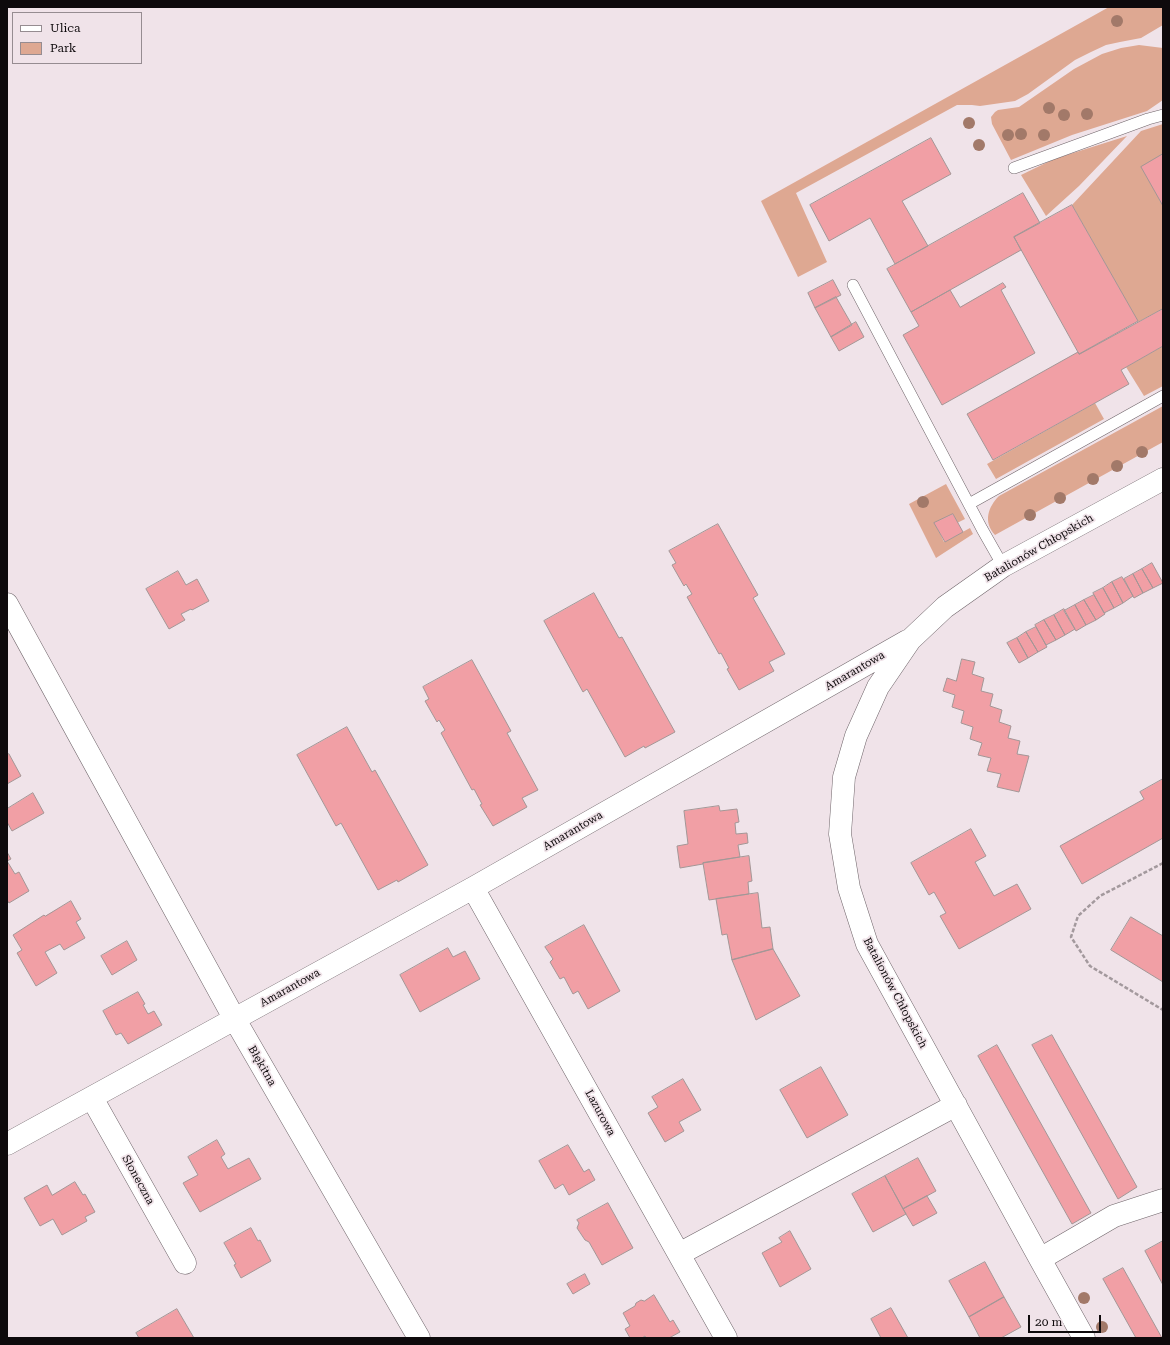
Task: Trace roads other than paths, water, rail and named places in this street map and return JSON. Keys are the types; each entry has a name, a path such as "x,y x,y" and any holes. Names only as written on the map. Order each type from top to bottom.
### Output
{"street":[{"name":"Batalionów Chłopskich","path":"1084,1338 867,944 849,888 840,834 844,777 856,736 878,687 910,640 945,607 1003,566 1163,479"},
{"name":"Błękitna","path":"7,604 234,1018 419,1338"},
{"name":"Amarantowa","path":"234,1018 473,888 910,640"},
{"name":"Lazurowa","path":"473,888 726,1338"},
{"path":"7,1144 234,1018"},
{"name":"Słoneczna","path":"92,1098 185,1263"},
{"path":"679,1254 956,1105"},
{"path":"1040,1259 1114,1216 1163,1200"}],"lane":[{"path":"1014,168 1148,119 1163,115"},
{"path":"853,285 1003,566"},
{"path":"969,504 1163,396"}]}
